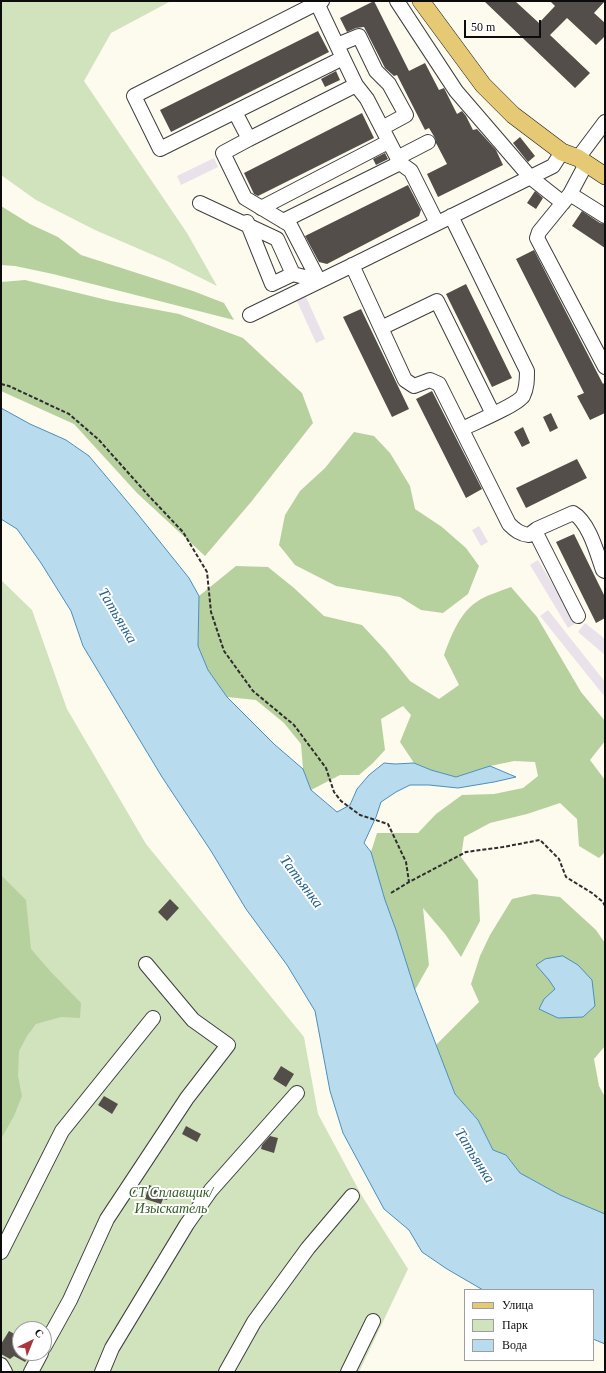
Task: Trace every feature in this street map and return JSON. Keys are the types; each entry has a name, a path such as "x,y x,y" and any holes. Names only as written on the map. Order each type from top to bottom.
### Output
{"main road":[{"path":"426,3 483,85 513,115 575,158 605,176"}],"street":[{"path":"397,1 456,91 530,177 567,198 605,216"},
{"path":"382,128 406,116 390,84 376,71 359,36 340,51 235,112 160,149 134,96 320,2 340,51 356,85 367,99 398,160 411,171 437,223"},
{"path":"319,281 290,225 244,198 222,153 356,85"},
{"path":"235,112 249,139"},
{"path":"605,122 575,158 567,198 539,232 537,238 601,351 605,367"},
{"path":"261,208 388,142"},
{"path":"283,221 398,160 428,142"},
{"path":"250,315 530,177 575,158"},
{"path":"200,203 246,221 277,239 294,274"},
{"path":"451,216 527,372 526,387 522,398 462,429"},
{"path":"246,221 272,284 294,274 319,281"},
{"path":"352,265 405,380 414,386 430,380 439,384 509,524 522,534 528,535 573,513 578,515 587,528 603,570 605,571"},
{"path":"381,328 437,301 493,414"},
{"path":"535,531 578,616"},
{"path":"52,1333 70,1300 107,1219 187,1098 228,1045 193,1020 146,964"},
{"path":"1,1252 62,1132 153,1018"},
{"path":"102,1372 112,1348 187,1224 211,1190 297,1093"},
{"path":"226,1372 254,1322 308,1248 352,1196"},
{"path":"348,1372 373,1321"},
{"path":"31,1372 37,1361"},
{"path":"1,1365 5,1372"}],"path":[{"path":"1,384 9,386 69,414 99,440 183,532 207,572 211,612 224,651 253,691 294,725 326,768 334,792 341,801 360,815 388,824 406,862 409,882"},
{"path":"391,894 409,882 466,852 540,840 559,859 566,877 592,893 603,902 605,906"}],"shaded area":[{"path":"214,158 218,167 181,185 177,176"},
{"path":"306,297 325,339 316,343 297,301"},
{"path":"479,526 488,542 481,546 472,530"},
{"path":"538,560 576,623 568,628 530,565"},
{"path":"548,610 605,682 605,697 540,616"},
{"path":"585,623 605,639 605,655 578,632"}],"green space":[{"path":"1,1 171,1 111,33 84,81 187,233 217,286 167,261 95,230 36,200 1,175"},
{"path":"1,206 30,224 58,237 81,255 193,291 224,303 234,320 53,274 15,266 1,265"},
{"path":"25,280 111,301 179,314 243,338 302,393 313,423 251,502 205,556 137,493 74,424 1,391 1,282"},
{"path":"354,432 374,436 390,453 410,486 415,509 442,527 466,548 479,566 468,594 443,613 421,610 400,597 336,586 295,565 279,545 285,515 300,491 325,468"},
{"path":"236,566 268,567 294,588 324,616 362,625 386,651 410,681 439,699 459,685 444,655 462,616 481,599 511,587 537,617 581,692 605,721 605,741 590,760 605,780 605,852 599,858 579,846 577,819 560,803 527,814 490,823 464,837 461,857 478,880 480,921 461,957 445,934 423,908 429,965 415,990 385,900 371,852 377,833 418,833 436,814 462,795 494,794 523,788 538,776 535,762 514,761 490,766 456,777 431,770 414,763 400,742 411,715 403,706 381,719 385,750 373,763 359,775 340,775 311,790 303,769 301,744 284,723 256,700 227,697 208,670 198,646 199,596"},
{"name":"СТ Сплавщик/ Изыскатель","path":"1,580 32,610 67,709 146,844 304,1037 318,1114 362,1196 408,1269 359,1372 1,1372"},
{"path":"1,875 26,900 31,949 81,1003 80,1018 61,1017 36,1024 27,1036 19,1051 18,1076 22,1096 14,1116 1,1139"},
{"path":"534,894 560,897 596,930 605,943 605,1046 594,1059 599,1086 605,1097 605,1214 560,1195 520,1173 506,1155 493,1150 478,1120 455,1094 436,1045 479,1002 471,984 480,956 490,935 512,899"}],"water":[{"name":"Татьянка","path":"1,408 30,424 66,440 89,456 136,512 189,578 199,596 198,646 208,670 227,697 274,744 303,769 311,790 337,812 350,805 357,789 369,775 384,763 414,763 431,770 456,777 490,766 516,777 458,788 410,785 381,802 364,843 371,852 385,900 415,990 455,1094 478,1120 493,1150 506,1155 520,1173 560,1195 605,1214 605,1344 594,1339 594,1289 481,1289 422,1252 409,1230 384,1209 343,1133 330,1091 315,1011 287,965 246,909 211,851 162,777 83,646 71,611 41,563 17,529 1,519"},
{"path":"563,956 578,965 592,980 595,1006 583,1017 558,1018 539,1009 544,999 555,989 536,965 545,959"}],"building":[{"path":"374,1 409,71 425,63 439,90 444,88 457,114 462,111 473,130 477,129 496,150 503,165 438,197 427,174 447,164 435,138 429,128 425,130 397,75 394,76 385,68 364,27 356,28 347,32 340,18"},
{"path":"484,1 515,1 539,23 555,6 550,1 605,1 594,13 605,23 605,36 596,45 567,18 550,35 590,73 575,88"},
{"path":"318,31 329,52 171,132 160,110"},
{"path":"336,71 340,80 325,87 321,79"},
{"path":"362,113 374,138 258,196 254,194 244,173"},
{"path":"520,137 535,156 528,162 513,143"},
{"path":"385,153 388,159 376,165 373,159"},
{"path":"408,185 421,210 419,216 327,264 319,262 305,236"},
{"path":"535,191 543,198 536,209 527,203"},
{"path":"582,211 600,223 605,224 605,248 572,226"},
{"path":"534,250 603,384 605,382 605,413 590,420 577,396 584,393 516,259"},
{"path":"466,284 512,378 492,387 446,294"},
{"path":"361,309 409,409 392,417 343,317"},
{"path":"432,391 482,489 466,498 416,399"},
{"path":"551,413 558,428 550,432 543,417"},
{"path":"523,427 530,443 522,447 514,432"},
{"path":"577,459 587,478 526,508 516,488"},
{"path":"574,534 605,597 605,618 596,623 556,542"},
{"path":"170,899 179,908 167,921 158,912"},
{"path":"281,1066 294,1074 286,1087 273,1079"},
{"path":"104,1096 118,1104 112,1114 98,1105"},
{"path":"186,1126 201,1134 197,1142 182,1134"},
{"path":"270,1136 278,1138 274,1153 261,1149 262,1145"},
{"path":"149,1185 169,1192 167,1200 163,1199 161,1204 145,1199"},
{"path":"9,1331 12,1333 12,1358 10,1359 1,1354 1,1344"}]}
